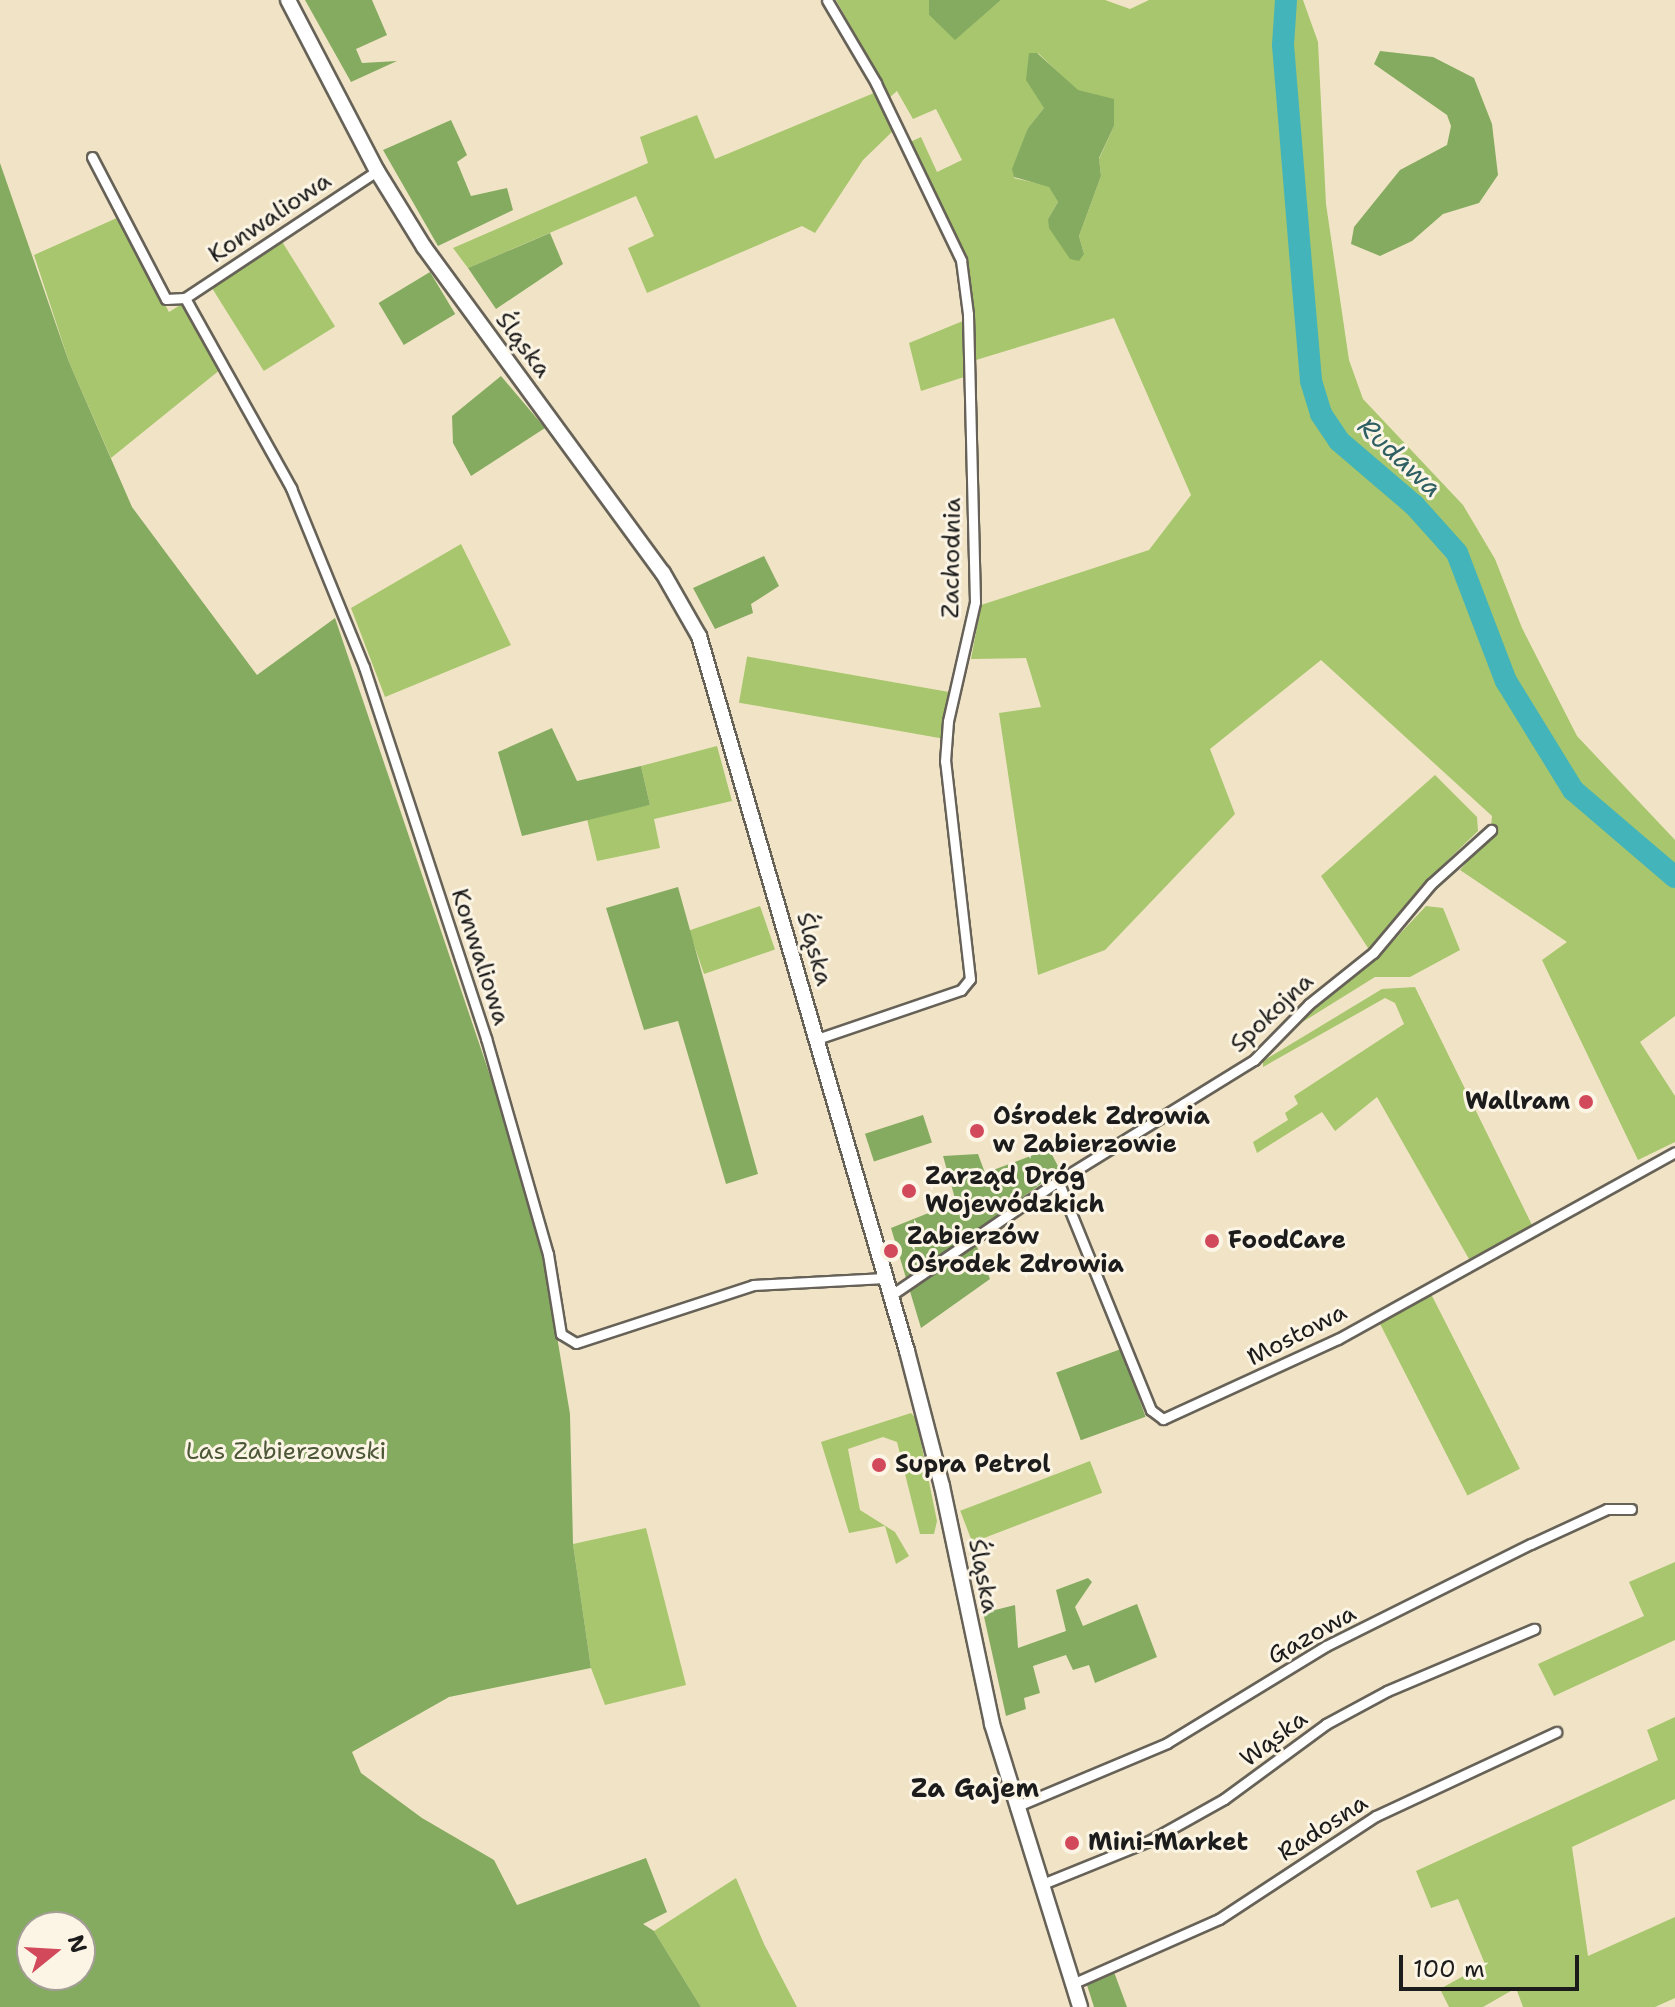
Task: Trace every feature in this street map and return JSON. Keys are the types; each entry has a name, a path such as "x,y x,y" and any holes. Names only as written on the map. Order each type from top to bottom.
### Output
{"main road":[{"name":"Śląska","path":"288,0 377,171 436,265 681,601 717,683 935,1456 992,1724 1015,1807 1080,2007"}],"street":[{"name":"Zachodnia","path":"817,1039 961,990 970,979 945,761 948,721 975,602 968,314 961,260 876,83 827,0"},
{"name":"Konwaliowa","path":"92,157 166,299 185,298 377,171"},
{"name":"Konwaliowa","path":"185,298 291,488 385,720 519,1150 548,1254 561,1334 576,1343 753,1285 885,1278"},
{"name":"Spokojna","path":"890,1296 1058,1181 1254,1060 1309,1004 1373,953 1431,884 1491,830"},
{"name":"Mostowa","path":"1058,1181 1151,1410 1163,1419 1338,1339 1675,1152"},
{"name":"Gazowa","path":"1015,1807 1167,1743 1326,1646 1531,1544 1607,1509 1631,1509"},
{"name":"Wąska","path":"1040,1885 1174,1827 1250,1782 1326,1724 1387,1691 1534,1629"},
{"name":"Radosna","path":"1072,1984 1219,1919 1376,1816 1556,1732"}],"green space":[{"path":"305,0 372,0 387,35 356,49 362,63 397,61 351,82"},
{"path":"836,0 929,0 929,15 955,39 1001,0 1105,0 1130,9 1149,0 1303,0 1318,42 1326,204 1349,360 1363,399 1463,505 1495,559 1522,628 1577,736 1675,840 1675,1016 1640,1042 1675,1096 1675,1142 1638,1160 1542,960 1567,942 1460,870 1490,836 1492,816 1321,660 1210,749 1235,814 1105,950 1038,975 999,713 1041,707 1026,658 971,659 981,605 1149,550 1191,495 1114,318 976,360 967,256 908,143 921,137 937,172 962,160 936,109 913,119 897,91 890,97","holes":["1038,53 1114,126 1099,159 1101,176 1079,236 1084,254 1048,219 1058,202 1049,186 1014,178 1028,128 1044,108"]},
{"path":"929,0 1001,0 955,40 929,15"},
{"path":"1380,51 1433,57 1474,78 1492,124 1498,175 1479,203 1443,214 1412,241 1380,256 1351,244 1354,227 1400,170 1447,145 1451,126 1447,115 1374,64"},
{"path":"1029,53 1037,53 1078,90 1114,99 1114,126 1099,158 1101,176 1079,236 1084,254 1079,261 1070,259 1049,228 1048,219 1058,202 1049,187 1014,177 1012,169 1028,128 1044,108 1026,80"},
{"path":"874,93 894,130 863,160 815,233 802,226 647,293 628,248 654,236 636,196 468,268 453,248 648,163 640,137 697,115 715,159"},
{"path":"451,120 467,155 457,162 471,196 507,188 513,210 438,246 383,150"},
{"name":"Las Zabierzowski","path":"0,163 69,362 132,507 257,675 335,618 520,1164 544,1259 570,1414 573,1544 591,1668 449,1697 352,1752 361,1773 422,1818 494,1860 517,1905 646,1858 667,1912 643,1924 654,1931 701,2007 0,2007"},
{"path":"119,217 169,312 187,301 221,369 111,458 69,362 34,255"},
{"path":"550,233 563,264 496,309 468,268"},
{"path":"281,240 335,327 264,371 210,285"},
{"path":"430,272 455,314 404,345 379,303"},
{"path":"963,321 964,377 921,391 909,343"},
{"path":"501,376 545,428 471,476 453,443 452,416"},
{"path":"461,544 511,645 385,697 351,608"},
{"path":"764,556 779,586 751,604 753,613 715,629 693,588"},
{"path":"747,656 949,692 941,738 739,703"},
{"path":"552,728 577,781 641,766 650,805 522,836 498,752"},
{"path":"717,746 732,801 654,819 660,848 597,861 587,819 650,805 641,766"},
{"path":"1435,775 1477,817 1478,831 1421,886 1370,951 1321,876"},
{"path":"678,887 758,1174 726,1184 678,1021 644,1030 606,908"},
{"path":"760,906 775,949 704,974 689,930"},
{"path":"1426,906 1443,908 1460,950 1410,977 1375,977 1272,1041 1381,954"},
{"path":"1415,987 1532,1225 1469,1259 1377,1097 1335,1131 1322,1112 1257,1153 1253,1142 1288,1120 1285,1113 1298,1104 1294,1096 1404,1024 1395,1003 1385,998 1263,1067 1263,1061 1382,989"},
{"path":"923,1115 932,1143 874,1161 865,1134"},
{"path":"1049,1149 1060,1170 972,1234 990,1279 921,1328 891,1228 956,1202 943,1156 978,1154 985,1173"},
{"path":"1431,1294 1520,1469 1467,1495 1378,1321"},
{"path":"1121,1349 1146,1417 1081,1440 1056,1373"},
{"path":"911,1413 916,1418 937,1521 934,1534 920,1534 897,1442 883,1437 848,1449 860,1510 895,1532 909,1556 896,1564 885,1526 849,1533 821,1442"},
{"path":"1090,1461 1102,1493 972,1543 960,1511"},
{"path":"646,1528 686,1685 605,1705 591,1668 573,1544"},
{"path":"979,1545 995,1610 1015,1605 1018,1648 1066,1631 1056,1590 1088,1578 1092,1582 1075,1607 1083,1626 1137,1604 1157,1657 1095,1683 1089,1665 1073,1670 1066,1655 1033,1666 1040,1693 1024,1698 1026,1709 1006,1716 969,1549"},
{"path":"1675,1562 1675,1640 1554,1696 1538,1664 1644,1616 1629,1582"},
{"path":"1675,1717 1675,1799 1572,1847 1588,1956 1675,1917 1675,1998 1655,2007 1523,2007 1516,1988 1483,2007 1449,2007 1440,1989 1485,1964 1458,1899 1431,1908 1416,1871 1658,1760 1647,1730"},
{"path":"736,1878 764,1944 797,2007 701,2007 654,1931"},
{"path":"1114,1972 1127,2007 1094,2007 1086,1982"}],"waterway":[{"name":"Rudawa","path":"1286,0 1283,45 1300,252 1311,381 1321,414 1339,441 1414,505 1457,553 1506,681 1573,790 1675,877"}],"place":[{"name":"Wallram","path":"1586,1102"},
{"name":"Ośrodek Zdrowia w Zabierzowie","path":"977,1131"},
{"name":"Zarząd Dróg Wojewódzkich","path":"909,1191"},
{"name":"FoodCare","path":"1212,1241"},
{"name":"Zabierzów Ośrodek Zdrowia","path":"891,1251"},
{"name":"Supra Petrol","path":"879,1465"},
{"name":"Mini-Market","path":"1072,1843"}],"district":[{"name":"Za Gajem","path":"975,1788"}]}
